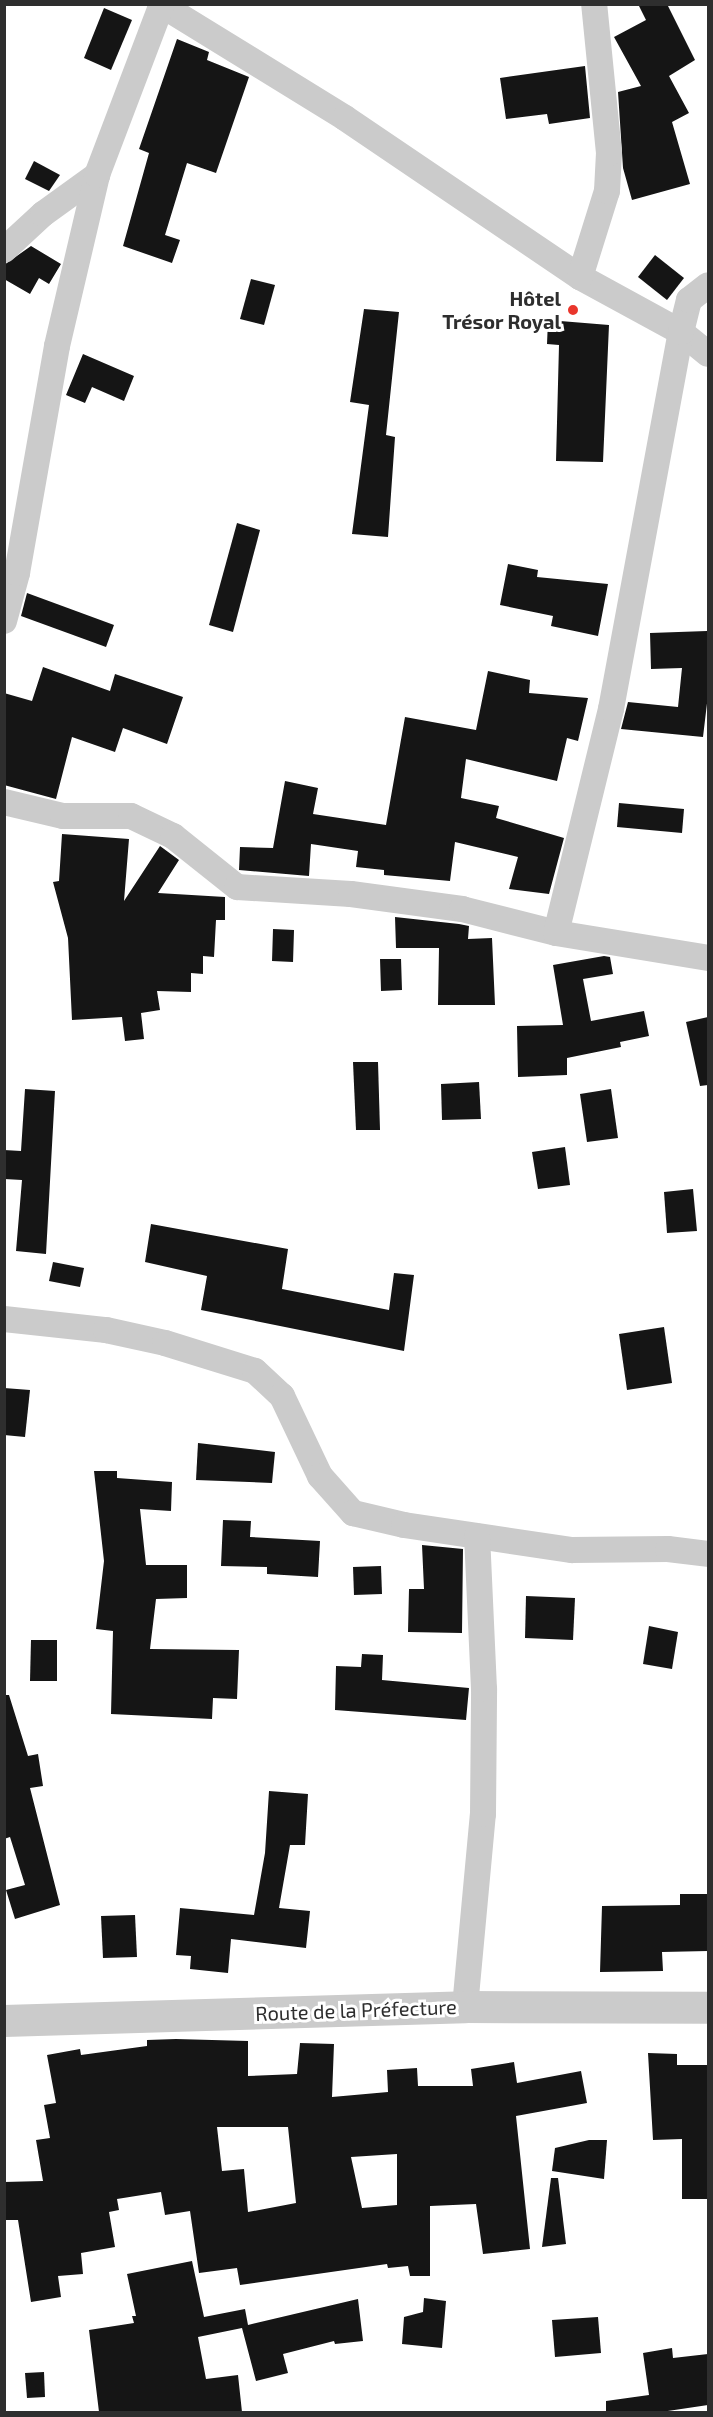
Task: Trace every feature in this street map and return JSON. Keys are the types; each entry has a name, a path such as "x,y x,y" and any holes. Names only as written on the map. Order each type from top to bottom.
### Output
{"street":[{"path":"580,277 607,191 608,172 605,99 594,4"},
{"path":"4,621 17,573 55,357 97,175 161,5 345,118 580,277 681,332 708,354"},
{"path":"4,250 43,214 97,175"},
{"path":"556,933 611,708 681,332 689,300 708,285"},
{"path":"4,802 63,816 131,816 173,836 237,887 351,894 462,909 556,933 708,958"},
{"path":"4,1319 106,1330 165,1343 255,1371 282,1396 320,1476 353,1513 477,1536 572,1550 668,1549 708,1554"},
{"path":"465,2007 483,1814 484,1689 477,1536"},
{"name":"Route de la Préfecture","path":"4,2021 465,2007 708,2008"}],"building":[{"path":"638,4 667,4 695,60 669,76 689,113 672,122 690,184 632,200 623,168 618,92 641,86 614,37 646,20"},
{"path":"104,8 132,20 111,70 84,58"},
{"path":"177,39 209,52 207,60 249,77 216,173 187,163 165,235 180,240 172,263 123,246 149,153 139,149"},
{"path":"585,66 590,118 549,124 547,114 506,119 500,78"},
{"path":"34,161 60,175 49,191 25,179"},
{"path":"31,246 61,264 49,284 39,278 30,294 4,279 4,265"},
{"path":"655,255 684,278 667,300 638,277"},
{"path":"251,279 275,285 264,325 240,319"},
{"path":"364,309 399,312 386,435 395,437 388,537 352,534 369,405 350,402"},
{"path":"548,320 609,325 603,462 556,461 559,345 547,344"},
{"path":"83,354 134,376 124,401 92,387 85,403 66,395"},
{"path":"237,523 260,530 233,632 209,625"},
{"path":"508,564 538,570 537,577 608,584 598,636 551,626 553,616 500,605"},
{"path":"27,593 114,625 106,647 21,616"},
{"path":"707,631 708,695 703,737 621,729 628,702 678,707 682,668 651,669 650,633"},
{"path":"43,667 110,691 115,674 183,697 167,744 123,728 115,752 72,737 56,799 4,785 4,693 32,701"},
{"path":"488,671 530,680 529,693 588,698 578,741 567,738 557,781 466,759 461,798 499,806 496,818 564,838 549,894 509,889 518,857 455,842 450,881 384,875 384,870 356,867 358,851 311,844 309,876 239,870 240,847 273,848 285,781 318,788 313,814 386,825 405,717 476,730"},
{"path":"619,803 684,809 682,833 617,827"},
{"path":"62,834 129,839 124,901 160,846 179,860 158,893 225,897 225,920 216,920 214,957 203,956 203,974 191,973 191,992 157,991 160,1010 141,1013 144,1039 125,1041 122,1017 72,1020 68,938 53,882 59,881"},
{"path":"395,917 469,926 468,939 492,938 495,1005 438,1005 439,948 396,948"},
{"path":"273,929 294,930 293,962 272,961"},
{"path":"604,956 610,957 613,974 583,979 591,1021 644,1011 649,1036 620,1042 621,1047 567,1058 567,1075 518,1077 517,1026 563,1025 553,965"},
{"path":"380,959 401,959 402,990 381,991"},
{"path":"708,1017 708,1085 700,1086 686,1022"},
{"path":"353,1062 378,1062 380,1130 356,1130"},
{"path":"479,1082 481,1119 442,1120 441,1084"},
{"path":"25,1089 55,1091 46,1254 16,1251 22,1180 4,1179 4,1150 21,1151"},
{"path":"611,1089 618,1138 587,1142 580,1094"},
{"path":"565,1147 570,1185 538,1189 532,1152"},
{"path":"693,1189 697,1231 667,1233 664,1192"},
{"path":"151,1224 288,1249 282,1289 389,1310 394,1273 414,1275 404,1351 201,1310 207,1276 145,1262"},
{"path":"53,1262 84,1268 80,1287 49,1281"},
{"path":"664,1327 672,1383 627,1390 619,1334"},
{"path":"4,1388 30,1390 25,1437 4,1435"},
{"path":"198,1443 275,1452 272,1483 196,1480"},
{"path":"94,1471 117,1471 117,1478 172,1482 171,1511 140,1509 146,1565 187,1565 187,1598 156,1599 150,1649 239,1650 237,1699 213,1698 212,1719 111,1714 113,1631 96,1629 104,1561"},
{"path":"223,1520 251,1521 250,1537 320,1541 318,1577 267,1574 267,1567 221,1566"},
{"path":"422,1545 463,1549 462,1633 408,1632 409,1589 424,1589"},
{"path":"381,1566 382,1594 354,1595 353,1567"},
{"path":"526,1596 575,1598 573,1640 525,1638"},
{"path":"649,1626 678,1632 672,1669 643,1664"},
{"path":"31,1640 57,1640 57,1681 30,1681"},
{"path":"362,1654 383,1655 382,1680 469,1688 466,1720 335,1710 336,1666 361,1667"},
{"path":"4,1695 9,1695 28,1756 38,1754 43,1786 30,1788 60,1905 15,1919 6,1890 25,1885 10,1837 4,1839"},
{"path":"269,1791 308,1794 305,1845 290,1845 279,1908 310,1911 306,1948 231,1939 228,1973 190,1969 191,1956 176,1955 180,1908 254,1915 265,1853"},
{"path":"680,1894 708,1894 708,1951 662,1952 663,1971 600,1972 602,1906 680,1905"},
{"path":"135,1915 137,1957 103,1958 101,1916"},
{"path":"147,2040 248,2041 248,2076 297,2074 300,2043 334,2044 332,2097 388,2092 387,2070 417,2068 418,2086 473,2086 471,2069 514,2062 517,2083 581,2071 587,2103 516,2116 530,2249 483,2254 476,2204 430,2206 430,2276 410,2276 408,2266 388,2268 387,2264 240,2285 237,2268 199,2273 190,2211 165,2215 161,2192 117,2199 119,2210 109,2212 115,2247 81,2253 83,2274 58,2276 61,2297 31,2302 18,2220 4,2220 4,2182 43,2181 36,2140 50,2138 44,2105 56,2103 47,2055 80,2049 81,2055 147,2046","holes":["217,2127 288,2127 296,2203 248,2212 244,2169 222,2171","397,2154 397,2205 362,2208 351,2157"]},
{"path":"648,2053 677,2054 677,2065 708,2065 708,2199 682,2199 682,2139 653,2140"},
{"path":"589,2140 607,2140 604,2179 552,2171 555,2148"},
{"path":"551,2178 558,2178 566,2244 542,2247"},
{"path":"192,2261 204,2317 245,2309 248,2325 358,2299 363,2341 335,2344 334,2341 283,2354 288,2373 256,2381 242,2328 198,2337 206,2379 238,2375 242,2412 99,2412 89,2330 134,2323 132,2316 136,2316 127,2274"},
{"path":"424,2298 446,2301 442,2348 402,2344 404,2317 423,2312"},
{"path":"598,2317 601,2353 555,2357 552,2320"},
{"path":"672,2348 673,2358 708,2354 708,2405 661,2412 606,2412 606,2401 649,2395 643,2353"},
{"path":"44,2372 45,2397 27,2398 25,2373"}],"place":[{"name":"Hôtel Trésor Royal","path":"573,310"}]}
